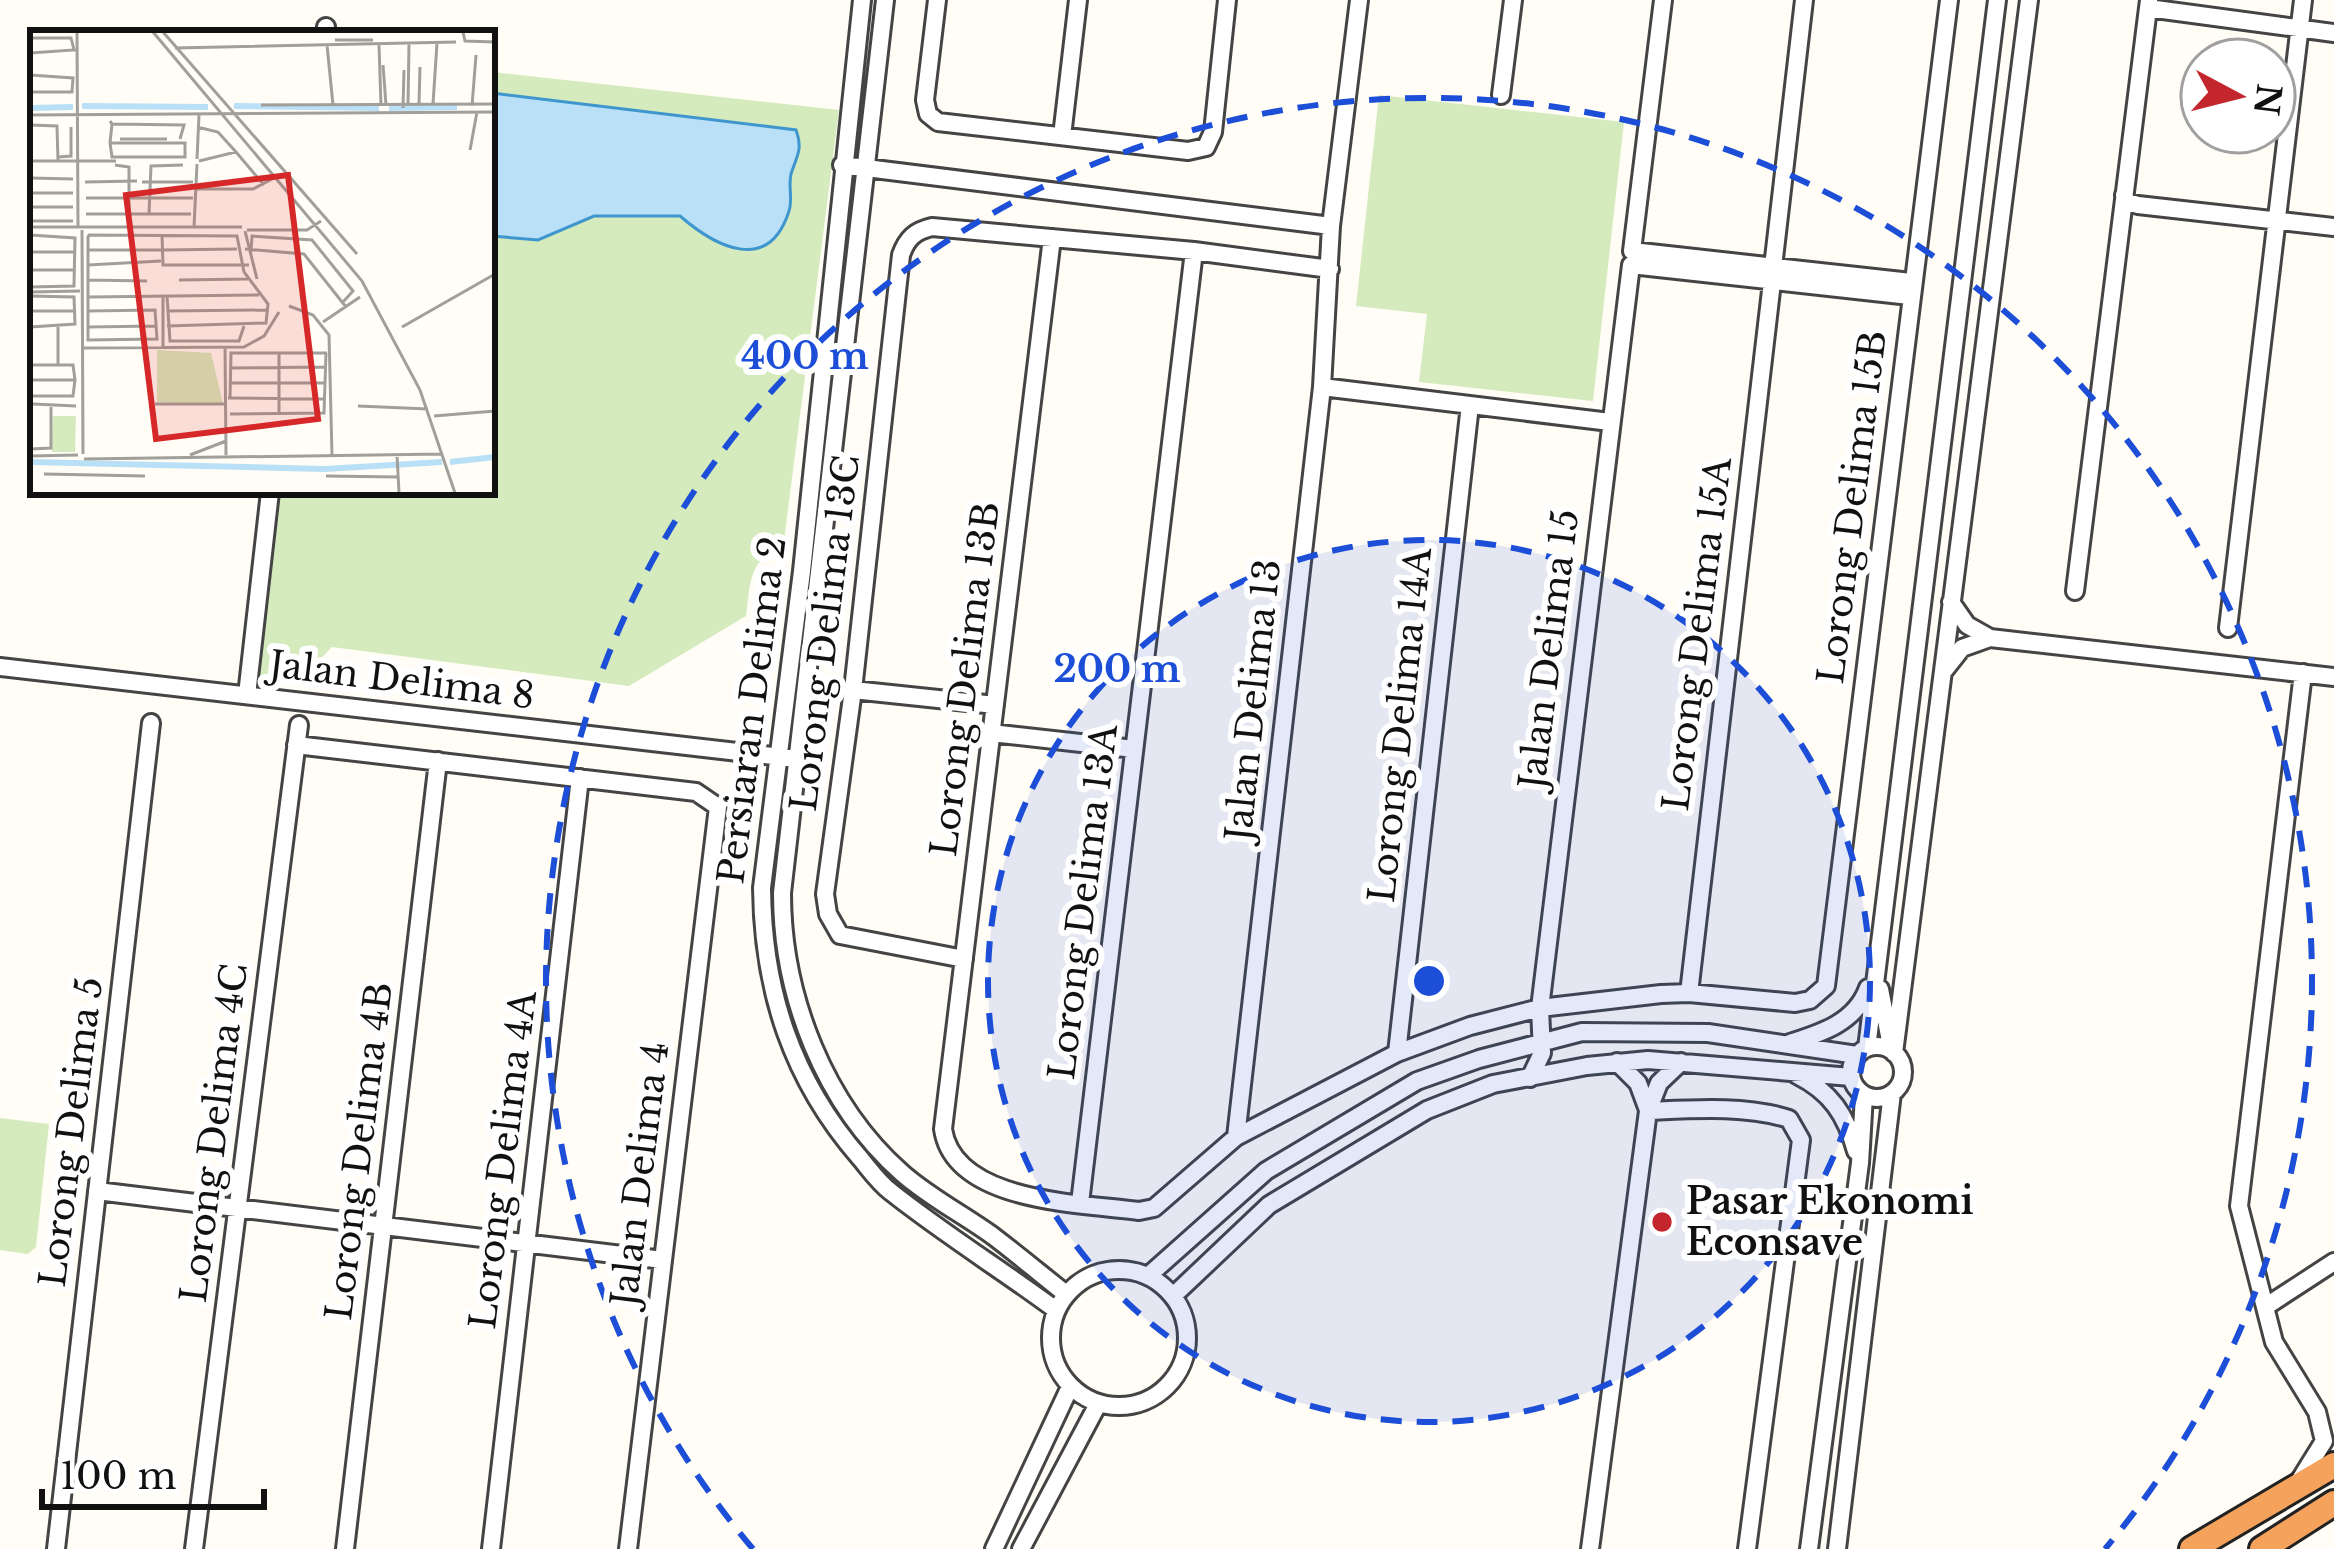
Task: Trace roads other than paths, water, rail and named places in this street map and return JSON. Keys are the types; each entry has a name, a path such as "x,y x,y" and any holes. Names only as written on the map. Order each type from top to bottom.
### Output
{"highway":[{"path":"2192,1549 2334,1465"},
{"path":"2262,1549 2334,1504"}],"street":[{"name":"Persiaran Delima 2","path":"862,0 842,165 789,758 782,893 788,972 814,1049 857,1121 902,1173 994,1237 1061,1302"},
{"name":"Persiaran Delima 2","path":"789,758 885,0"},
{"path":"937,0 925,100 928,114 938,122 1188,152 1206,147 1213,132 1227,0"},
{"path":"1063,136 1078,0"},
{"path":"842,165 1331,226 1359,0"},
{"path":"1501,95 1513,0"},
{"name":"Jalan Delima 15","path":"1542,1041 1540,1008 1663,0"},
{"name":"Lorong Delima 15A","path":"1689,993 1804,0"},
{"name":"Lorong Delima 15B","path":"1689,993 1795,1003 1819,994 1830,977 1949,0"},
{"path":"1851,1077 1862,1052 1876,964 1997,0"},
{"path":"1893,1052 2029,0"},
{"path":"2228,628 2303,0"},
{"path":"2075,591 2148,4 2334,33"},
{"path":"2124,195 2127,202 2138,206 2334,227"},
{"name":"Lorong Delima 13C","path":"964,959 840,934 828,914 825,893 853,690 901,255 906,241 932,226 1052,238"},
{"name":"Jalan Delima 13","path":"1237,1137 1322,387 1331,226"},
{"path":"1052,238 1330,269"},
{"name":"Lorong Delima 13B","path":"1052,238 943,1129 951,1157 976,1178 1013,1191 1080,1203"},
{"name":"Lorong Delima 13A","path":"1080,1203 1194,251"},
{"path":"1631,258 1911,289"},
{"path":"1322,387 1610,422"},
{"name":"Lorong Delima 14A","path":"1397,1053 1469,405"},
{"path":"247,695 270,495"},
{"path":"1951,602 1967,625 1990,638 2334,676"},
{"path":"1942,674 1962,648 1990,638"},
{"name":"Jalan Delima 8","path":"0,667 789,758"},
{"path":"2281,1496 2309,1472 2324,1441 2317,1412 2275,1342 2239,1206 2302,673"},
{"path":"853,690 995,705"},
{"name":"Lorong Delima 5","path":"56,1549 151,723"},
{"name":"Lorong Delima 4C","path":"194,1549 299,725"},
{"path":"991,733 1134,749"},
{"path":"296,745 580,778"},
{"name":"Lorong Delima 4B","path":"345,1549 438,761"},
{"name":"Jalan Delima 4","path":"580,778 696,792 718,807 628,1549"},
{"name":"Lorong Delima 4A","path":"491,1549 580,778"},
{"path":"1785,1045 1835,1028 1864,999 1876,964"},
{"path":"1838,1549 1892,1094 1903,1073 1893,1052 1876,964"},
{"path":"1080,1203 1139,1211 1154,1208 1237,1137 1397,1053 1469,1025 1540,1008 1689,993"},
{"path":"1148,1276 1266,1171 1417,1081 1542,1041 1582,1032 1708,1033 1862,1052 1878,1046 1893,1052"},
{"path":"1542,1041 1570,1070"},
{"path":"1529,1078 1540,1060 1542,1041"},
{"path":"1174,1296 1269,1204 1427,1110 1493,1084 1617,1062 1682,1061 1851,1077 1864,1095 1860,1163 1809,1549"},
{"path":"1590,1549 1648,1111 1659,1083 1682,1061"},
{"path":"1617,1062 1639,1083 1648,1111"},
{"path":"1789,1071 1833,1099 1849,1126 1860,1163"},
{"path":"1864,1095 1881,1098 1892,1094"},
{"path":"1648,1111 1697,1108 1775,1114 1789,1119 1801,1140 1747,1549"},
{"path":"98,1191 663,1260"},
{"path":"2265,1307 2334,1262"},
{"path":"1126,1269 1148,1276 1174,1296 1187,1332 1180,1370 1152,1398 1135,1405 1098,1404 1070,1387 1051,1351 1061,1302 1083,1279 1104,1270 1126,1269"},
{"path":"994,1549 1070,1387"},
{"path":"1022,1549 1098,1404"},
{"path":"2317,1412 2334,1423"}],"water":[{"path":"495,93 796,130 799,148 790,179 789,211 780,231 755,249 725,245 680,216 594,216 538,240 495,236"}],"place":[{"name":"Pasar Ekonomi Econsave","path":"1662,1222"}]}
